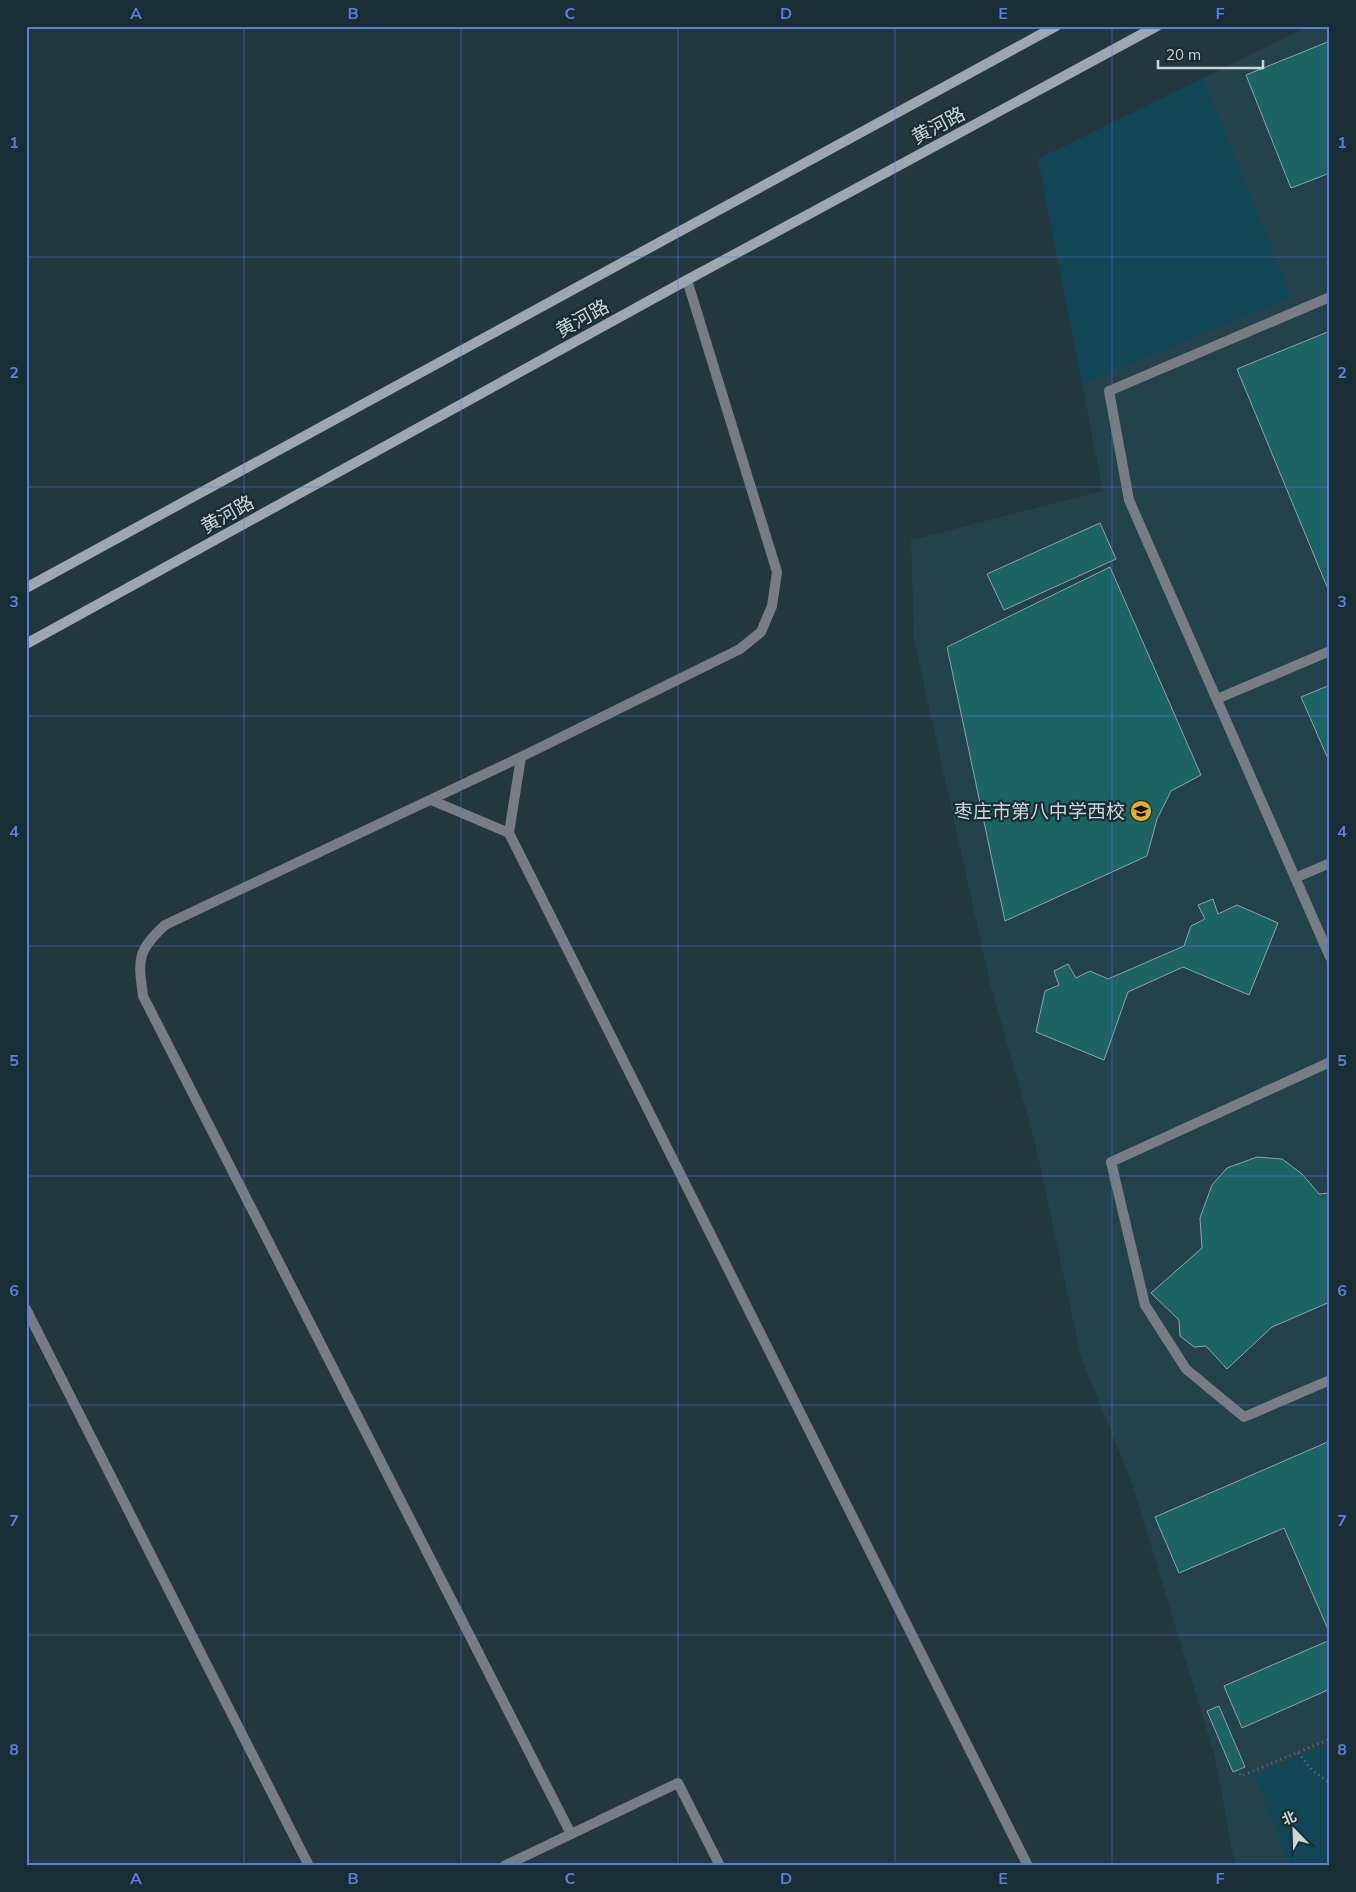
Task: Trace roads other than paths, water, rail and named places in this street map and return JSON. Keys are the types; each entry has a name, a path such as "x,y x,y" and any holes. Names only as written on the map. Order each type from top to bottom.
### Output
{"main road":[{"name":"黄河路","path":"26,588 1056,26"},
{"name":"黄河路","path":"26,644 687,280 1156,26"}],"street":[{"path":"571,1834 143,996 139,967 147,942 165,925 521,757 740,649 761,632 772,606 777,572 687,280"},
{"path":"1330,297 1109,391 1129,500 1330,958"},
{"path":"1216,699 1330,651"},
{"path":"521,757 510,833 1028,1866"},
{"path":"431,800 510,833"},
{"path":"1295,878 1330,863"},
{"path":"1330,1062 1110,1162 1145,1305 1186,1369 1244,1416 1330,1380"},
{"path":"26,1309 309,1866"},
{"path":"504,1866 678,1783 720,1866"}],"place":[{"name":"枣庄市第八中学西校","path":"1141,811"}]}
